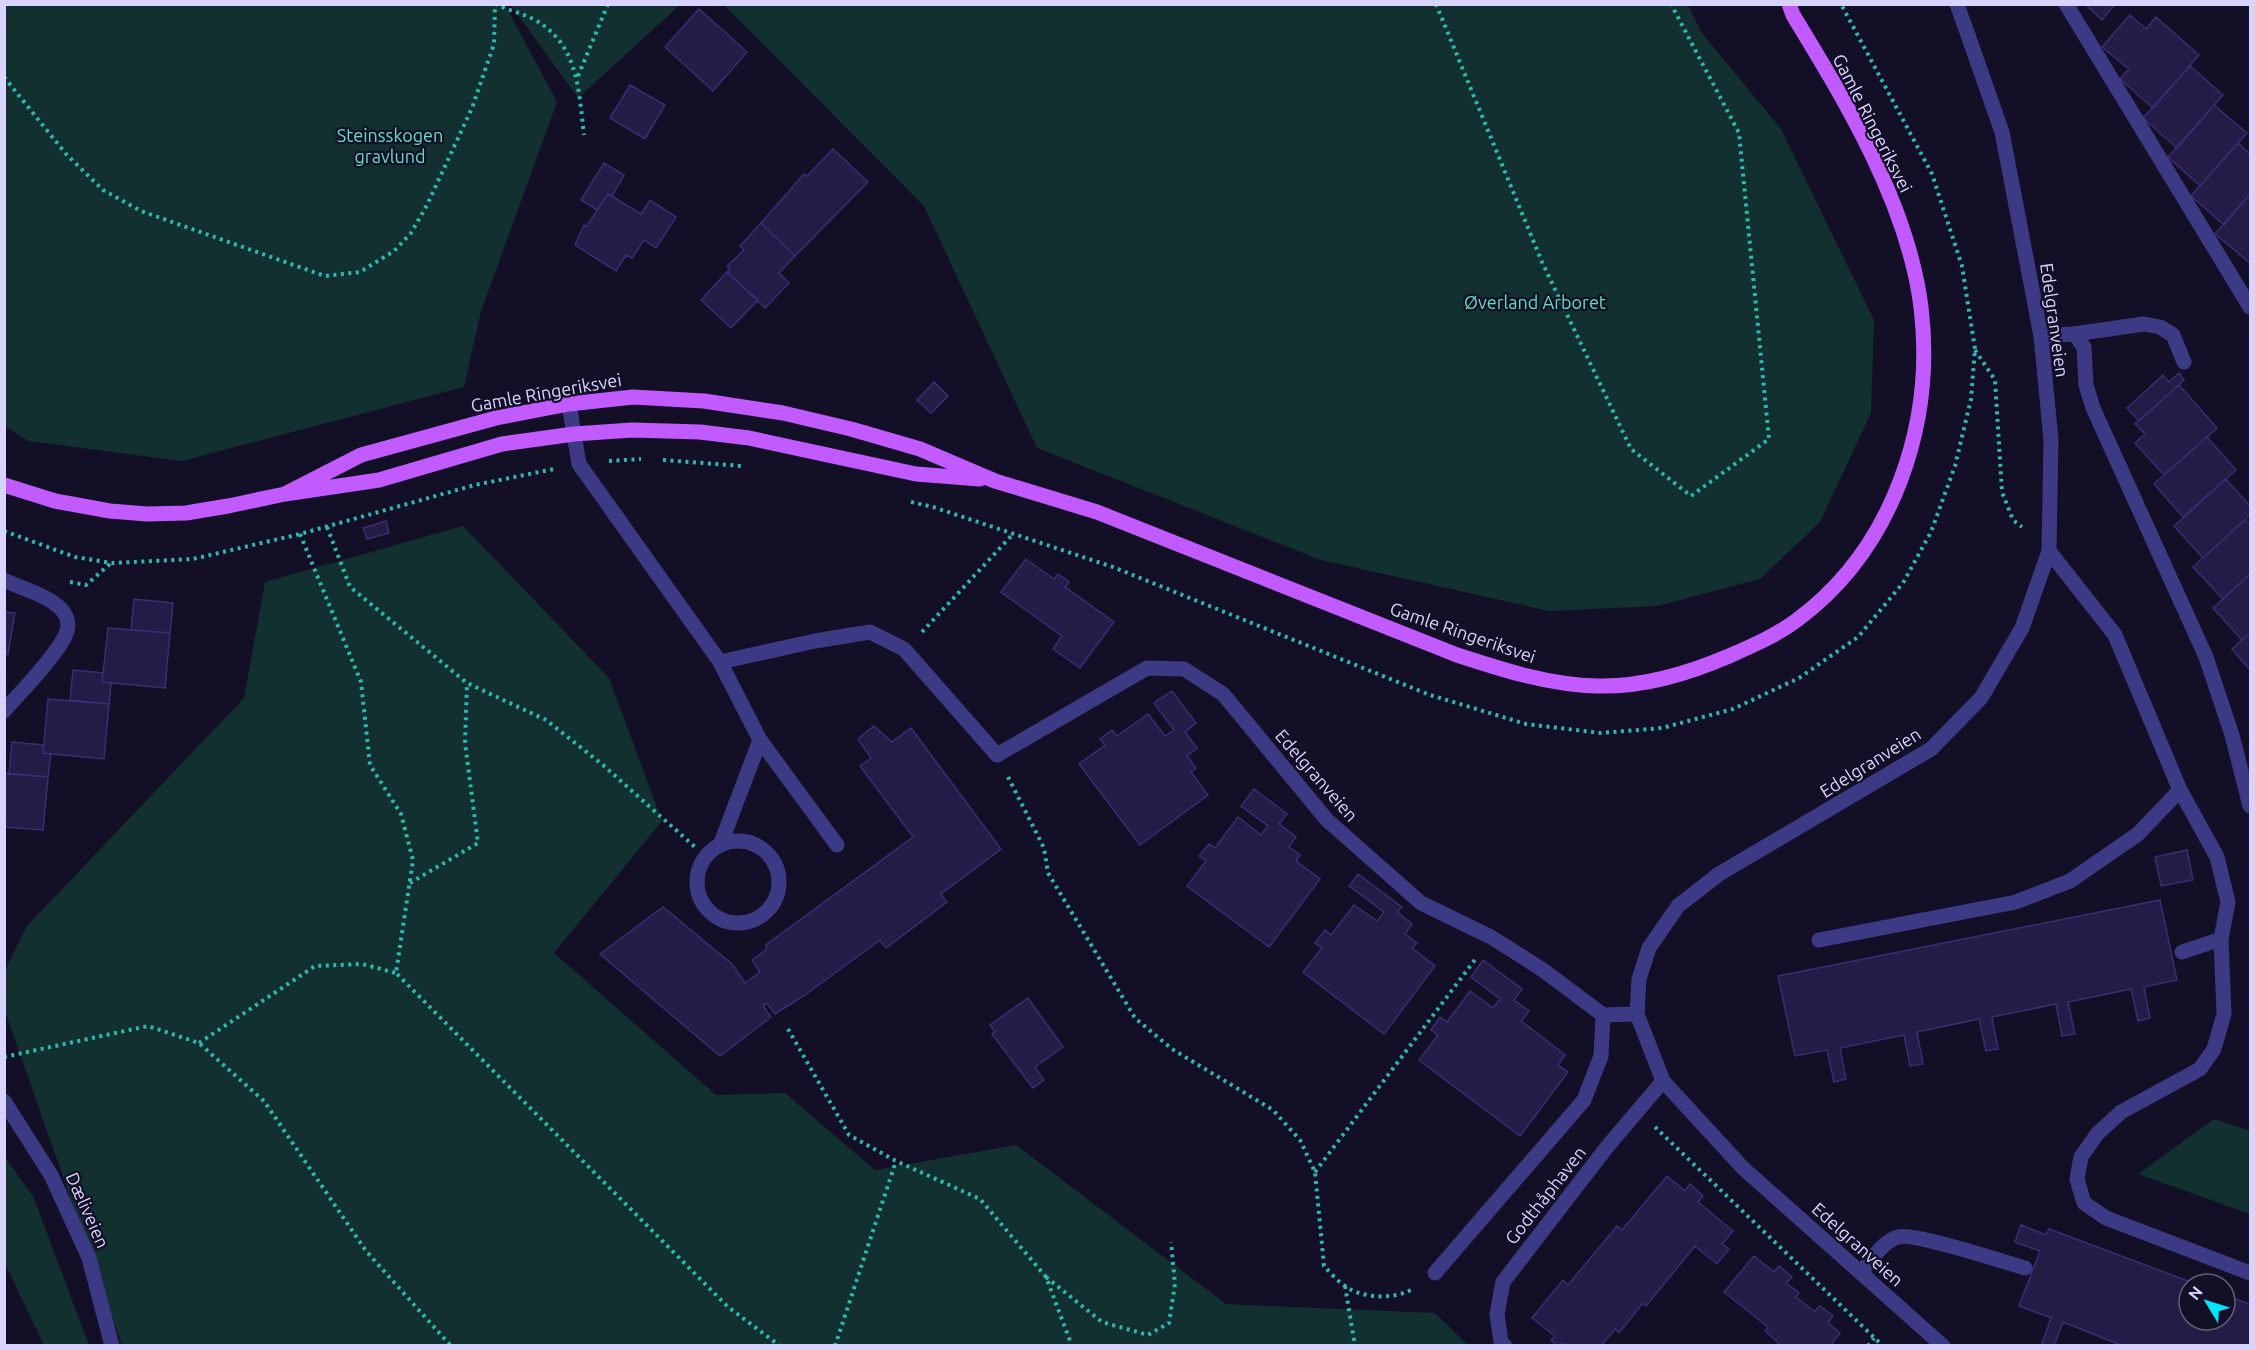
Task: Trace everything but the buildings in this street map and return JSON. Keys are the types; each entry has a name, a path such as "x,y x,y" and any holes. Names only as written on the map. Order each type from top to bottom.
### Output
{"main road":[{"name":"Gamle Ringeriksvei","path":"285,494 361,455 496,418 569,404 633,397 704,401 783,413 851,429 920,449 995,481 1097,512 1457,655 1514,673 1556,682 1599,686 1646,683 1694,671 1749,647 1796,620 1829,592 1859,557 1882,522 1904,476 1917,430 1924,347 1921,305 1910,254 1888,190 1841,93 1789,8"},
{"name":"Gamle Ringeriksvei","path":"4,485 55,501 110,511 147,514 186,513 285,494 379,480 502,444 574,434 632,430 700,432 749,438 916,474 995,481"}],"street":[{"name":"Edelgranveien","path":"1943,1346 1743,1168 1663,1081 1637,1014 1639,979 1649,948 1678,906 1719,874 1930,749 1981,698 2022,628 2049,551 2051,440 2041,336 2002,132 1957,4"},
{"path":"2066,4 2250,307"},
{"path":"2041,336 2152,324 2173,335 2184,362"},
{"path":"2074,334 2084,347 2086,385 2093,408 2206,657 2232,735 2250,806"},
{"path":"569,404 579,464 720,662 760,740 837,845"},
{"path":"2049,551 2115,635 2180,790 2217,856 2228,902 2221,939 2224,1014 2214,1049 2200,1069 2121,1112 2105,1127 2081,1156 2077,1179 2084,1203 2106,1218 2250,1273"},
{"path":"4,580 47,600 61,609 68,619 67,632 58,647 4,711"},
{"path":"720,662 815,641 870,632 904,649 997,755"},
{"name":"Edelgranveien","path":"997,755 1147,668 1184,669 1223,694 1327,820 1421,903 1491,937 1543,970 1603,1015"},
{"path":"721,843 760,740"},
{"path":"1819,940 2016,902 2070,881 2138,834 2180,790"},
{"path":"735,840 749,842 762,848 772,858 778,871 779,885 776,899 767,911 756,919 743,923 730,923 717,918 699,899 696,886 697,873 705,856 721,843 735,840"},
{"path":"2182,952 2221,939"},
{"path":"1435,1273 1584,1100 1602,1056 1603,1015 1637,1014"},
{"name":"Godthåphaven","path":"1505,1346 1501,1342 1497,1314 1503,1282 1637,1110 1663,1081"},
{"name":"Dæliveien","path":"4,1101 51,1175 89,1258 112,1346"},
{"path":"1861,1273 1881,1248 1900,1236 1921,1238 2025,1268"}],"path":[{"path":"4,77 66,154 103,190 141,211 325,276 360,272 394,251 411,233 427,205 472,108 494,44 495,4 541,23 559,39 578,77 584,135"},
{"path":"578,77 608,4"},
{"path":"1436,4 1542,262 1631,449 1691,496 1769,440 1739,133 1671,4"},
{"path":"910,502 933,507 1113,567 1430,695 1526,724 1601,733 1662,728 1733,709 1799,678 1858,637 1903,583 1931,532 1955,466 1971,399 1975,349 1962,266 1932,174 1841,4"},
{"path":"1975,349 1995,380 2002,492 2013,520 2049,551"},
{"path":"4,531 75,557 112,563 193,560 300,534 475,485 579,464 647,458"},
{"path":"658,459 750,467"},
{"path":"327,526 350,587 467,683 546,720 603,765 705,856"},
{"path":"300,534 361,682 370,765 401,814 413,860 396,973"},
{"path":"904,649 1014,534"},
{"path":"47,600 69,582 86,585 112,563"},
{"path":"410,884 478,843 465,743 467,683"},
{"path":"997,755 1044,848 1048,873 1135,1018 1172,1049 1274,1110 1300,1140 1315,1172 1324,1266 1345,1286 1368,1295 1403,1295 1435,1273"},
{"path":"1315,1172 1491,937"},
{"path":"199,1043 315,966 362,964 396,973 728,1307 780,1346"},
{"path":"4,1057 148,1026 199,1043 264,1101 366,1251 451,1346"},
{"path":"788,1029 849,1135 896,1161 980,1199 1046,1277 1102,1322 1148,1335 1169,1323 1175,1284 1171,1242"},
{"path":"1637,1110 1883,1346"},
{"path":"835,1346 896,1161"},
{"path":"1046,1277 1072,1346"},
{"path":"1345,1286 1355,1346"},
{"path":"1868,1346 1874,1338"}],"green space":[{"name":"Steinsskogen gravlund","path":"4,5 505,5 557,102 481,311 464,387 182,461 28,441 5,426"},
{"path":"511,5 680,5 578,98"},
{"name":"Øverland Arboret","path":"724,5 1688,5 1701,32 1781,129 1874,320 1871,413 1820,522 1760,579 1657,606 1549,611 1321,560 1037,448 924,206"},
{"path":"463,526 609,678 662,821 554,953 716,1095 785,1093 875,1170 1016,1145 1226,1304 1435,1313 1468,1345 122,1345 5,1011 4,973 26,927 244,698 265,582"},
{"path":"2214,1119 2250,1131 2250,1214 2138,1174"},
{"path":"4,1156 33,1196 89,1345 44,1345 5,1264"}]}
